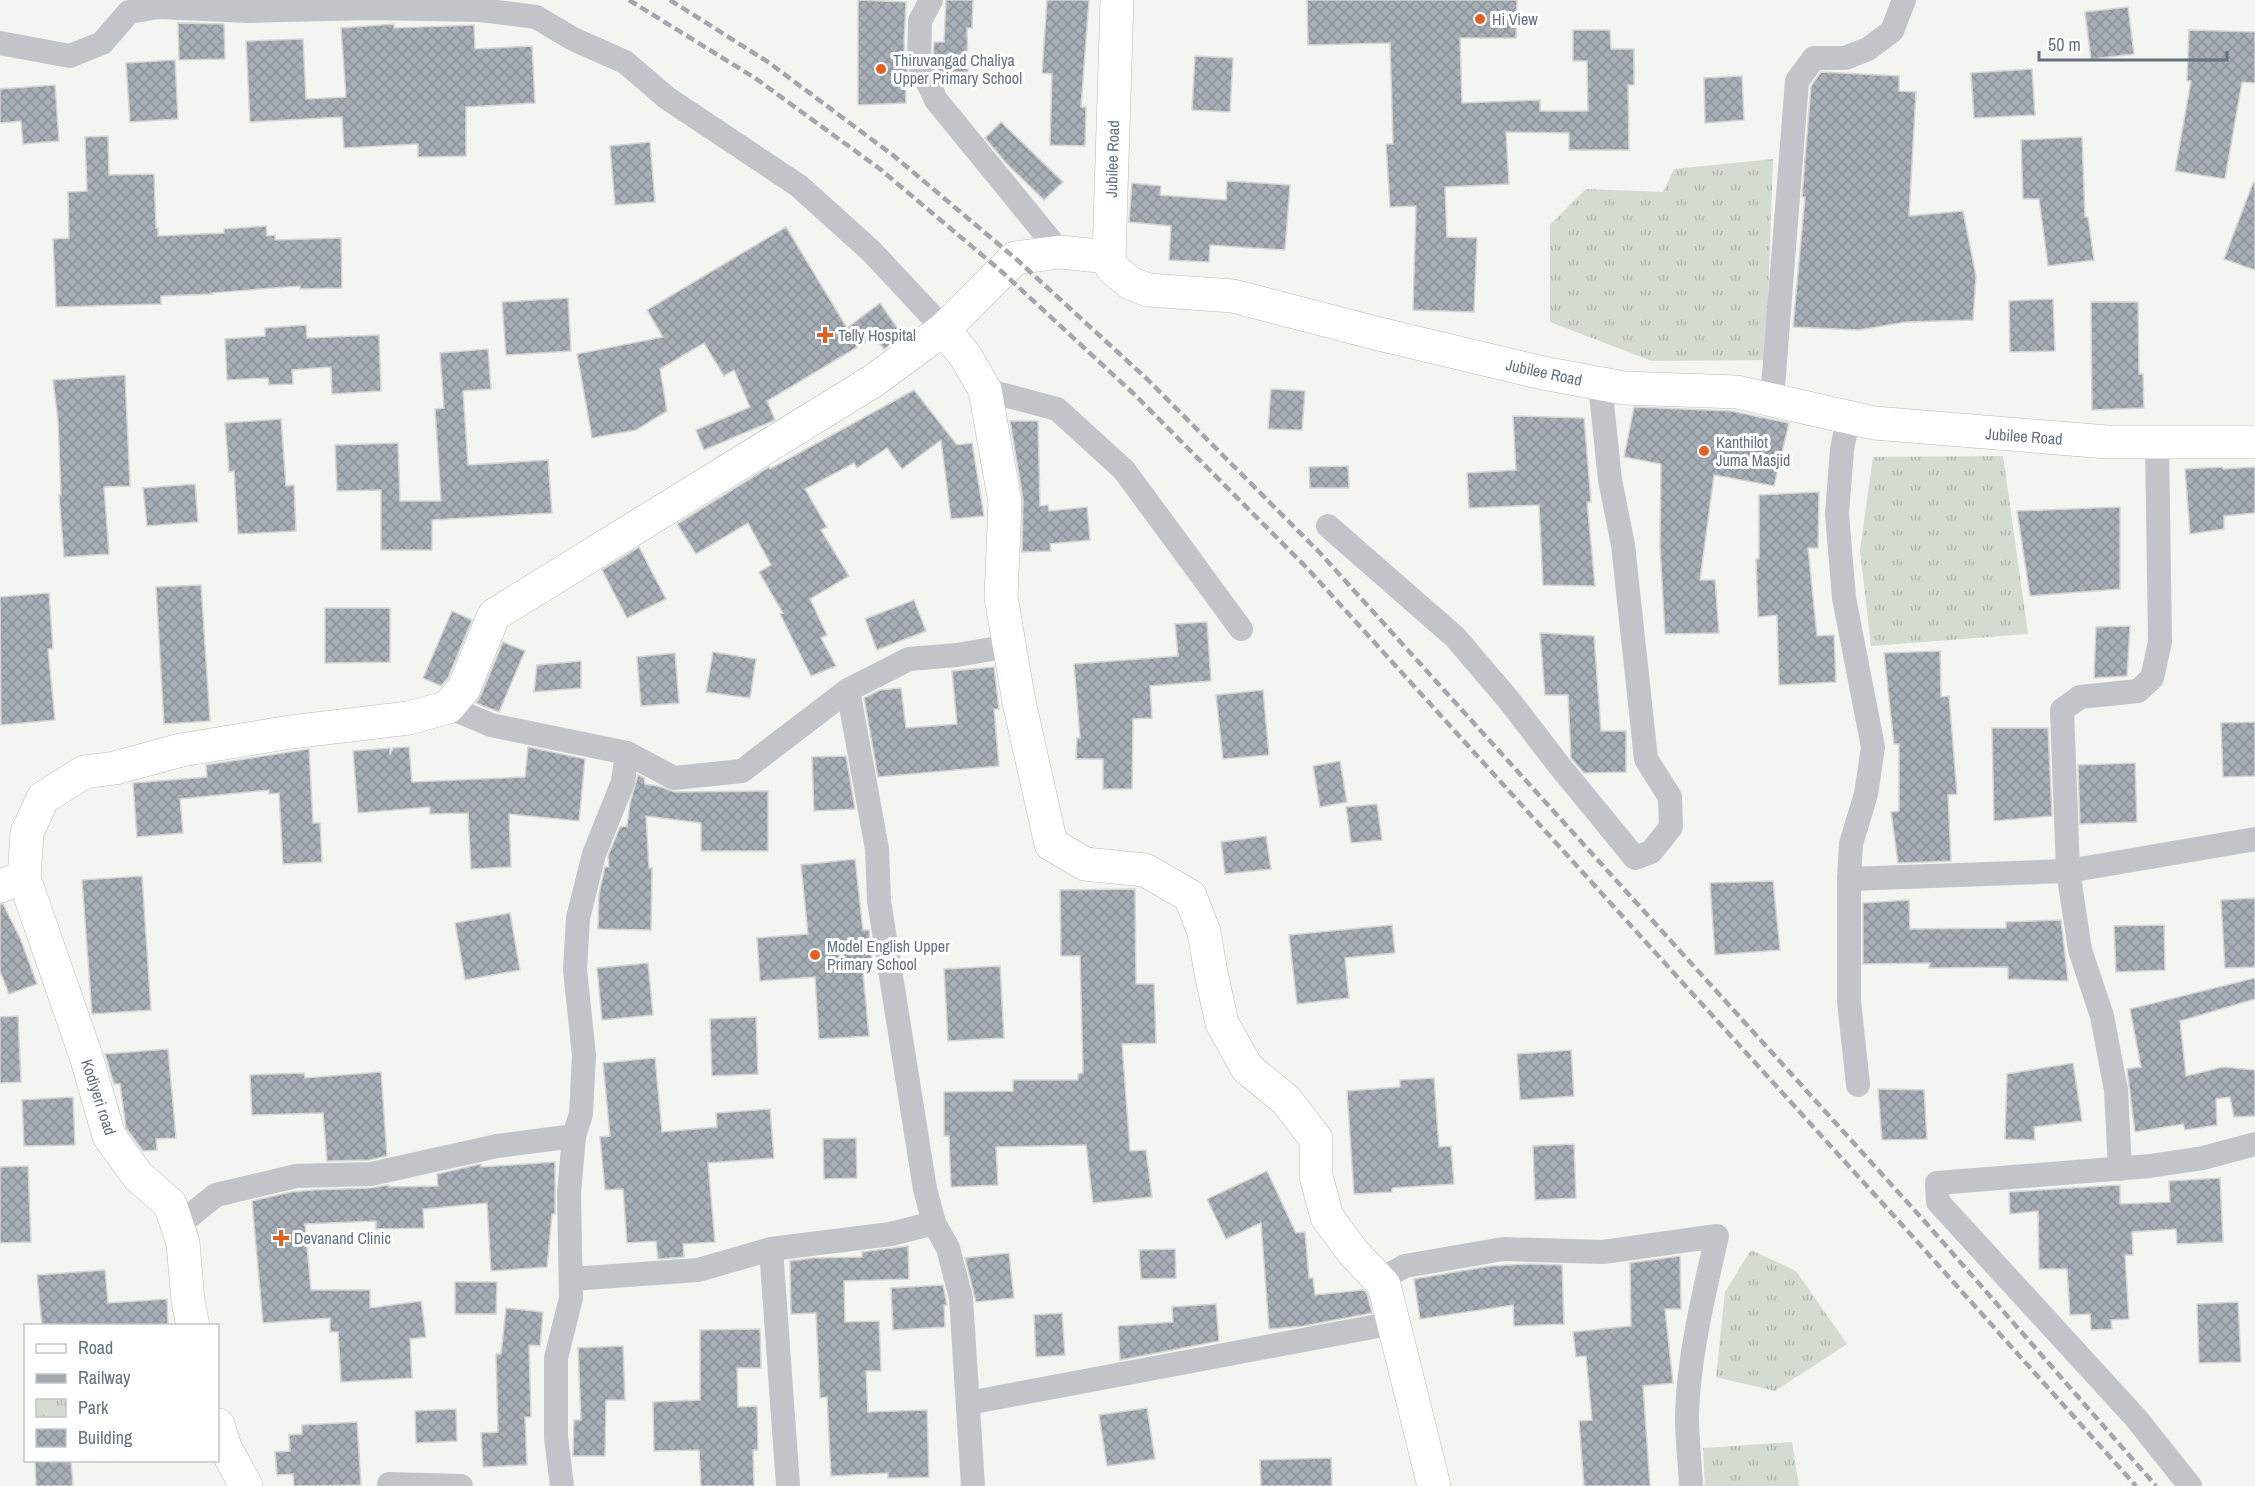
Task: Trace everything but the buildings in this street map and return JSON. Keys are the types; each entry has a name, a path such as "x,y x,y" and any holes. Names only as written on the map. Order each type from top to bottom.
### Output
{"street":[{"path":"931,0 920,21 919,63 936,100 1060,252"},
{"name":"Jubilee Road","path":"1117,0 1109,257 1112,268 1130,283 1148,290 1233,296 1375,333 1543,373 1600,384 1624,388 1737,392 1874,423 2107,442 2255,442"},
{"path":"1772,400 1797,81 1814,58 1845,58 1868,49 1892,31 1904,0"},
{"path":"0,43 70,56 102,43 129,12 159,6 248,11 370,8 481,10 536,17 573,39 625,62 667,98 799,186 873,252 944,329 966,357 985,390 1005,502 1001,597 1019,702 1051,844 1085,864 1144,870 1190,896 1204,932 1210,973 1222,1023 1247,1068 1286,1100 1316,1139 1316,1176 1327,1216 1352,1251 1384,1285 1434,1486"},
{"path":"12,882 27,833 43,798 84,772 115,768 181,750 291,732 409,718 448,707 464,688 494,615 873,381 944,329 1015,258 1060,252 1109,257"},
{"path":"1328,526 1455,637 1508,699 1635,858 1651,852 1671,827 1670,797 1646,759 1623,545 1610,480 1600,384"},
{"path":"985,390 1057,409 1124,470 1241,629"},
{"path":"1848,418 1842,450 1838,524 1844,598 1873,747 1866,794 1851,844 1849,879 1849,1001 1857,1085"},
{"path":"2120,1169 2116,1090 2102,1016 2080,950 2068,871 2062,710 2080,697 2138,691 2152,678 2160,642 2157,442"},
{"path":"448,707 491,725 627,753 674,778 742,771 848,690 909,659 957,655 1010,646"},
{"path":"848,690 877,849 879,901 922,1166 934,1223 948,1248 961,1299 973,1486"},
{"path":"562,1486 556,1437 556,1358 571,1298 569,1193 573,1136 581,1114 584,1055 575,970 579,918 594,854 622,782 627,753"},
{"path":"1849,879 2068,871 2255,839"},
{"name":"Kodiyeri road","path":"12,882 86,1056 109,1136 138,1176 170,1204 183,1243 188,1301 193,1324"},
{"path":"177,1227 216,1195 296,1176 371,1174 497,1146 573,1136"},
{"path":"2190,1486 2135,1417 1938,1202 1937,1183 2120,1169 2203,1158 2255,1144"},
{"path":"571,1279 698,1270 771,1250 891,1234 934,1223"},
{"path":"1379,1280 1404,1266 1503,1249 1603,1252 1717,1236 1702,1304 1687,1416 1691,1486"},
{"path":"771,1250 788,1486"},
{"path":"968,1403 1394,1323"},
{"path":"219,1428 225,1447 246,1486"},
{"path":"388,1486 388,1484 461,1486"}],"green space":[{"path":"1773,159 1766,360 1652,361 1550,322 1550,225 1586,189 1663,192 1674,169"},
{"path":"2003,456 2028,634 1871,646 1860,550 1873,457"},
{"path":"1751,1250 1796,1271 1847,1344 1775,1391 1716,1377 1725,1292"},
{"path":"1792,1442 1799,1486 1705,1486 1703,1448"}],"railway":[{"path":"629,0 755,78 880,169 1001,271 1134,394 1307,568 2136,1486"},
{"path":"670,0 768,62 894,156 1015,258 1147,379 1320,553 1927,1224 2156,1486"}],"place":[{"name":"Hi View","path":"1480,19"},
{"name":"Thiruvangad Chaliya Upper Primary School","path":"881,69"},
{"name":"Telly Hospital","path":"825,335"},
{"name":"Kanthilot Juma Masjid","path":"1704,451"},
{"name":"Model English Upper Primary School","path":"815,955"},
{"name":"Devanand Clinic","path":"281,1238"}]}
